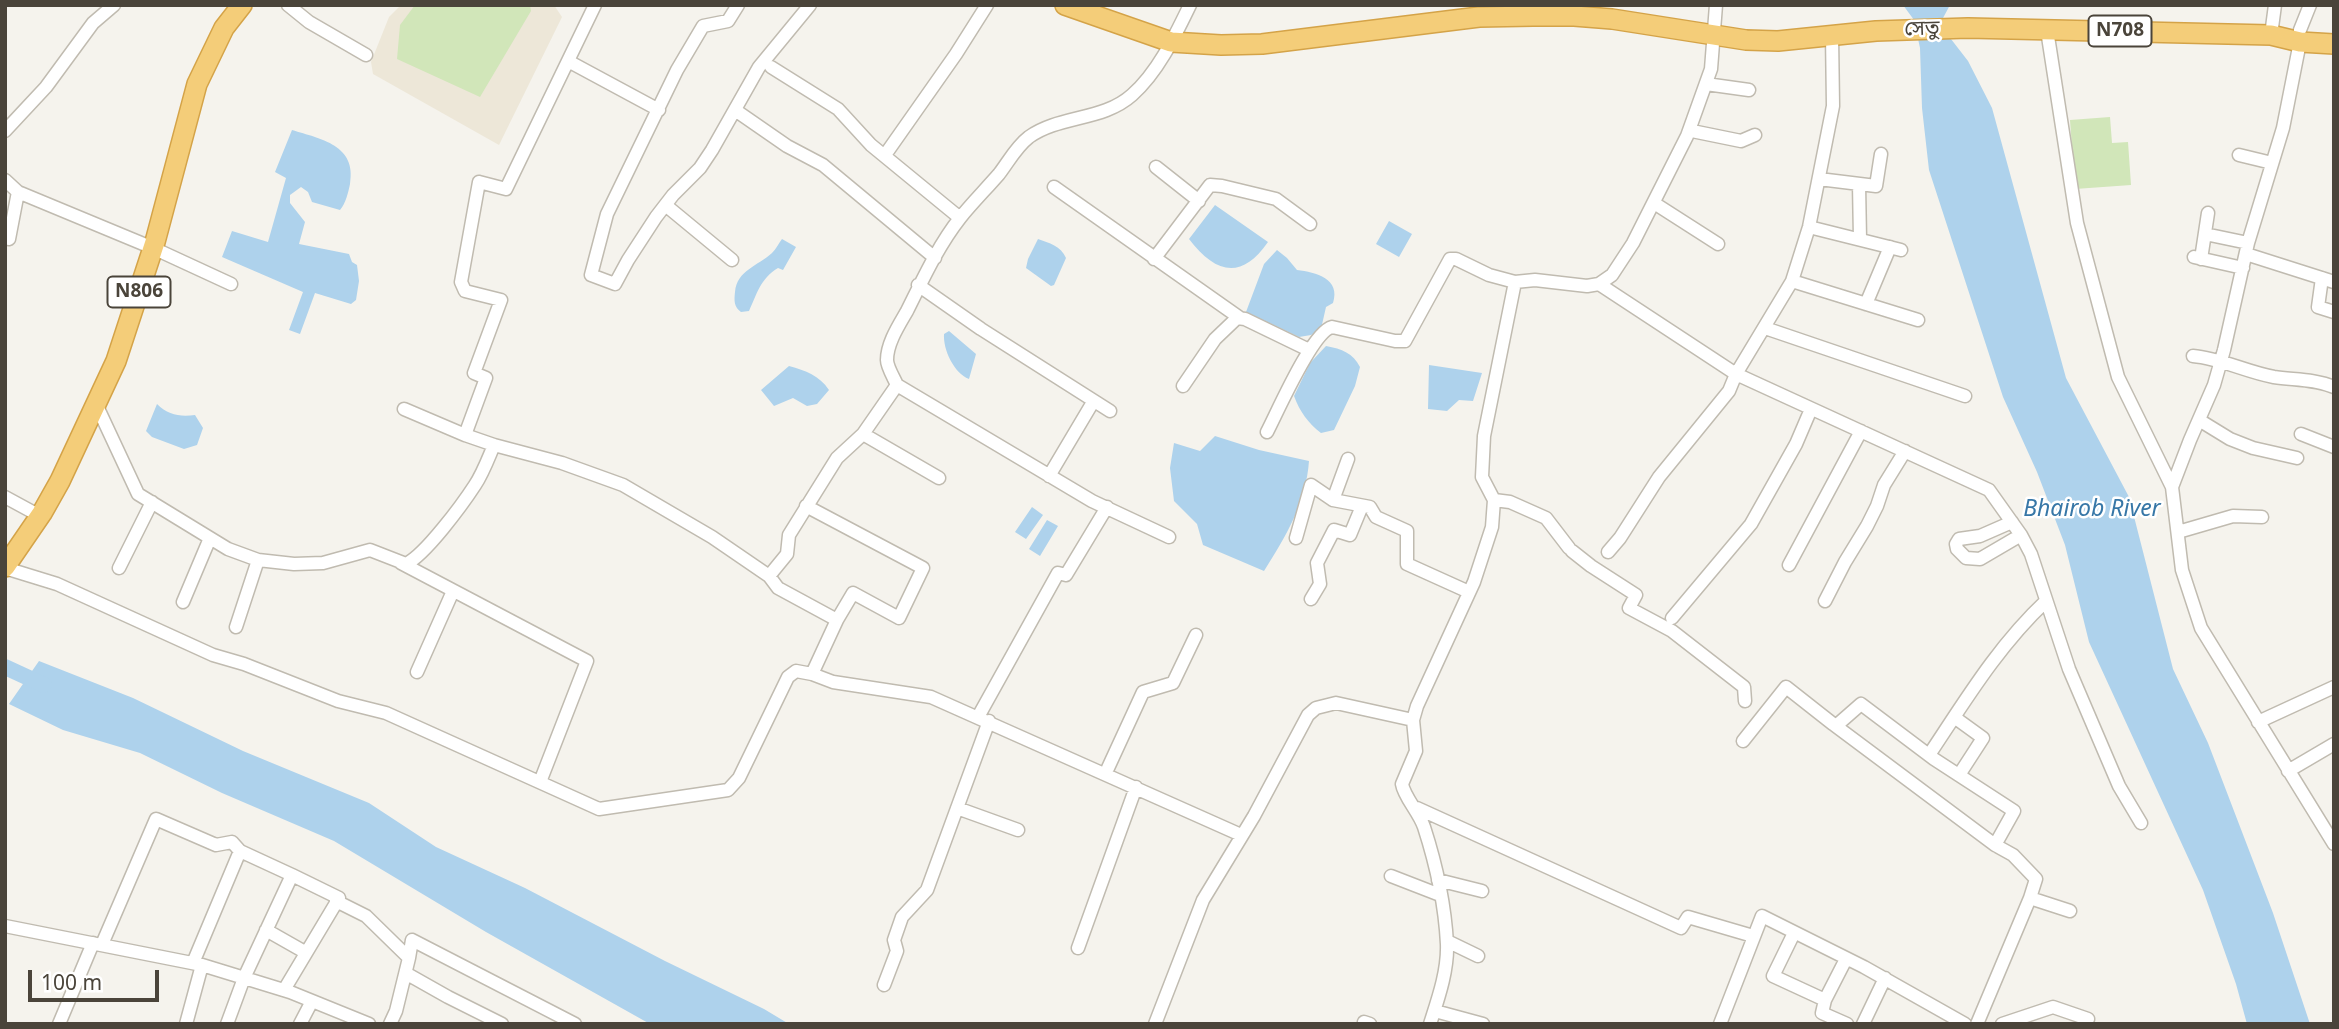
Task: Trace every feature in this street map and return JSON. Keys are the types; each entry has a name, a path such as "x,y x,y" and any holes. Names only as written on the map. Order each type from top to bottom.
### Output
{"highway":[{"name":"N806","path":"5,567 60,481 117,361 153,248 197,84 224,28 242,5"},
{"name":"N708","path":"1065,5 1171,42 1221,45 1262,44 1479,17 1574,16 1746,40 1778,41 1832,35"},
{"name":"সেতু","path":"1832,35 1968,27 2047,30"},
{"name":"N708","path":"2047,30 2300,36 2334,32"},
{"name":"N708","path":"2300,36 2334,44"}],"street":[{"path":"5,131 46,87 93,23 114,5"},
{"path":"288,5 309,22 366,55"},
{"path":"465,435 486,378 474,373 500,300 465,291 461,282 479,182 506,188 595,5"},
{"path":"738,5 728,21 704,26 677,70 607,214 591,275 614,284 656,217 700,168 758,68 810,5"},
{"path":"885,156 956,54 986,5"},
{"path":"1169,537 1092,501 897,385 886,362 893,337 918,285 960,218 979,198 1017,148 1030,136 1044,129 1116,106 1133,94 1171,42 1190,5"},
{"path":"1267,432 1309,350 1329,327 1401,343 1405,341 1450,259 1515,282 1535,280 1587,286 1599,284 1612,275 1633,243 1687,136 1711,69 1716,5"},
{"path":"2271,35 2275,5"},
{"path":"2172,487 2221,363 2247,248 2283,128 2300,36 2309,5"},
{"path":"2047,30 2077,223 2118,377 2172,487 2182,570 2201,628 2334,844"},
{"path":"1608,552 1659,477 1729,391 1736,374 1792,281 1808,227 1833,106 1832,35"},
{"path":"568,61 659,110"},
{"path":"771,66 838,109 871,145 960,218"},
{"path":"1706,84 1749,90"},
{"path":"734,110 788,146 823,165 935,258"},
{"path":"1692,131 1741,141 1755,135"},
{"path":"1818,179 1876,186 1881,154"},
{"path":"2239,155 2272,163"},
{"path":"1156,167 1199,201"},
{"path":"5,180 18,192 153,248 231,284"},
{"path":"1858,184 1860,239"},
{"path":"1154,259 1210,185 1276,199 1310,224"},
{"path":"1054,187 1240,318 1309,350"},
{"path":"5,236 9,239 18,192"},
{"path":"1654,203 1718,244"},
{"path":"669,208 732,260"},
{"path":"2208,212 2198,258 2243,268"},
{"path":"1808,227 1895,249 1866,304"},
{"path":"2205,234 2328,280 2318,307 2334,312"},
{"path":"1792,281 1918,320"},
{"path":"1430,1024 1441,992 1447,941 1438,880 1424,825 1402,787 1416,751 1413,720 1428,680 1469,592 1492,527 1494,500 1482,477 1485,436 1515,282"},
{"path":"1599,284 1736,374 1989,489 2031,554 2079,693 2119,786 2141,824"},
{"path":"918,285 951,310 1110,411"},
{"path":"1183,386 1215,339 1240,318"},
{"path":"1765,328 1965,396"},
{"path":"2193,356 2272,376 2324,383 2334,387"},
{"path":"769,576 787,554 789,535 837,458 863,434 897,385"},
{"path":"1049,476 1093,402"},
{"path":"96,404 138,494 228,549 258,560 285,564 323,563 370,550 587,661 540,782"},
{"path":"404,409 465,435 562,463 623,485 712,537 769,576 778,588 836,620"},
{"path":"1672,618 1751,524 1796,444 1811,409"},
{"path":"2199,420 2230,439 2253,448 2297,458"},
{"path":"1789,565 1861,431"},
{"path":"863,434 939,478"},
{"path":"2301,435 2334,447"},
{"path":"397,562 405,564 413,560 431,541 475,485 494,445"},
{"path":"1825,601 1872,516 1884,485 1905,451"},
{"path":"1333,500 1348,459"},
{"path":"1296,538 1311,485 1333,500 1370,507 1376,517 1407,531 1407,564 1469,592"},
{"path":"5,498 40,516"},
{"path":"1494,500 1510,502 1546,517 1571,550 1636,595 1629,608 1672,631 1744,687 1745,701"},
{"path":"119,568 152,502"},
{"path":"806,506 923,568 899,618 853,593 836,620 813,674"},
{"path":"1311,598 1320,583 1317,564 1334,530 1350,535 1362,506"},
{"path":"884,985 897,951 894,940 898,927 906,911 927,890 957,808 983,719 1058,573 1066,575 1107,507"},
{"path":"2178,532 2233,516 2262,517"},
{"path":"2012,522 1980,536 1959,539 1956,549 1966,558 1980,559 2021,535"},
{"path":"183,601 210,538"},
{"path":"236,627 258,560"},
{"path":"5,567 57,584 213,655 244,664 338,701 386,713 599,809 728,789 739,778 788,677 796,671 833,682 932,697 1241,835"},
{"path":"417,672 453,591"},
{"path":"1928,755 1996,655 2019,626 2046,601"},
{"path":"1108,768 1143,692 1173,683 1196,635"},
{"path":"1743,741 1786,687 2013,855 2036,879 1977,1024"},
{"path":"2259,722 2334,687"},
{"path":"1155,1024 1203,900 1312,711 1341,703 1413,720"},
{"path":"1833,724 1839,724 1861,704 1928,755 2015,811 1996,845"},
{"path":"1955,717 1983,738 1959,775"},
{"path":"2288,771 2334,744"},
{"path":"1078,948 1136,787"},
{"path":"957,808 1018,830"},
{"path":"1416,808 1681,928 1688,917 1753,936"},
{"path":"59,1024 156,819 216,845 232,842 240,851 338,898 337,901 366,916 409,958"},
{"path":"186,1024 198,964 240,851"},
{"path":"227,1024 244,978 292,876"},
{"path":"1391,876 1440,895"},
{"path":"1438,880 1482,891"},
{"path":"2030,898 2070,911"},
{"path":"284,990 337,901"},
{"path":"1720,1024 1762,916 1885,978 1965,1024"},
{"path":"5,926 98,942 198,964 284,990 369,1024"},
{"path":"266,930 303,951"},
{"path":"1794,933 1773,976 1825,1000"},
{"path":"390,1024 396,1012 412,940 575,1024"},
{"path":"1447,941 1478,956"},
{"path":"1846,959 1825,1000 1822,1013 1847,1024"},
{"path":"409,975 502,1024"},
{"path":"1863,1024 1885,978"},
{"path":"300,1024 312,1001"},
{"path":"2002,1024 2053,1007 2088,1019"},
{"path":"1435,1011 1483,1024"}],"shaded area":[{"path":"401,5 554,5 562,17 499,145 373,74 371,62 389,17"}],"green space":[{"path":"415,5 530,5 531,11 480,97 397,59 400,25"},
{"path":"2110,117 2112,143 2128,142 2131,185 2075,189 2070,120"}],"water":[{"name":"Bhairob River","path":"1903,5 1950,5 1943,18 1944,30 1968,61 1992,108 2066,378 2129,497 2173,669 2208,743 2273,913 2310,1024 2247,1024 2203,890 2089,642 2065,545 2037,472 2003,397 1929,170 1922,108 1920,48 1914,20"},
{"path":"292,130 334,146 348,160 351,171 348,194 340,210 312,202 308,192 301,187 290,195 290,203 305,222 299,244 349,254 352,262 357,265 359,281 356,300 351,304 315,293 300,334 289,330 303,292 222,257 232,231 268,242 286,178 275,172"},
{"path":"1215,205 1268,242 1248,263 1228,268 1218,265 1189,239"},
{"path":"1389,221 1412,234 1399,257 1376,244"},
{"path":"782,239 796,247 783,270 778,268 763,282 749,311 741,312 735,301 740,278 772,253"},
{"path":"1038,239 1058,248 1066,258 1054,285 1051,286 1026,268"},
{"path":"1277,250 1297,270 1325,278 1333,288 1333,303 1326,307 1321,329 1311,335 1299,337 1246,312 1264,264"},
{"path":"949,331 976,354 969,379 959,372 948,354 944,334"},
{"path":"1326,346 1346,352 1360,367 1355,386 1334,430 1321,433 1305,417 1294,396 1310,363"},
{"path":"1429,365 1482,373 1473,401 1459,400 1447,411 1428,409"},
{"path":"789,366 816,377 829,390 817,404 807,406 793,398 774,406 761,390"},
{"path":"157,404 174,414 195,415 203,428 197,445 184,449 152,437 146,431"},
{"path":"1215,436 1259,450 1309,461 1299,505 1264,571 1203,545 1197,524 1174,501 1170,468 1174,443 1200,451"},
{"path":"1032,507 1043,515 1026,539 1015,532"},
{"path":"1047,520 1058,526 1040,556 1029,549"},
{"path":"39,661 133,698 243,751 369,803 436,847 525,888 789,1024 650,1024 486,932 334,841 222,793 140,753 63,730 9,704"}],"waterway":[{"path":"5,667 44,685"}]}
